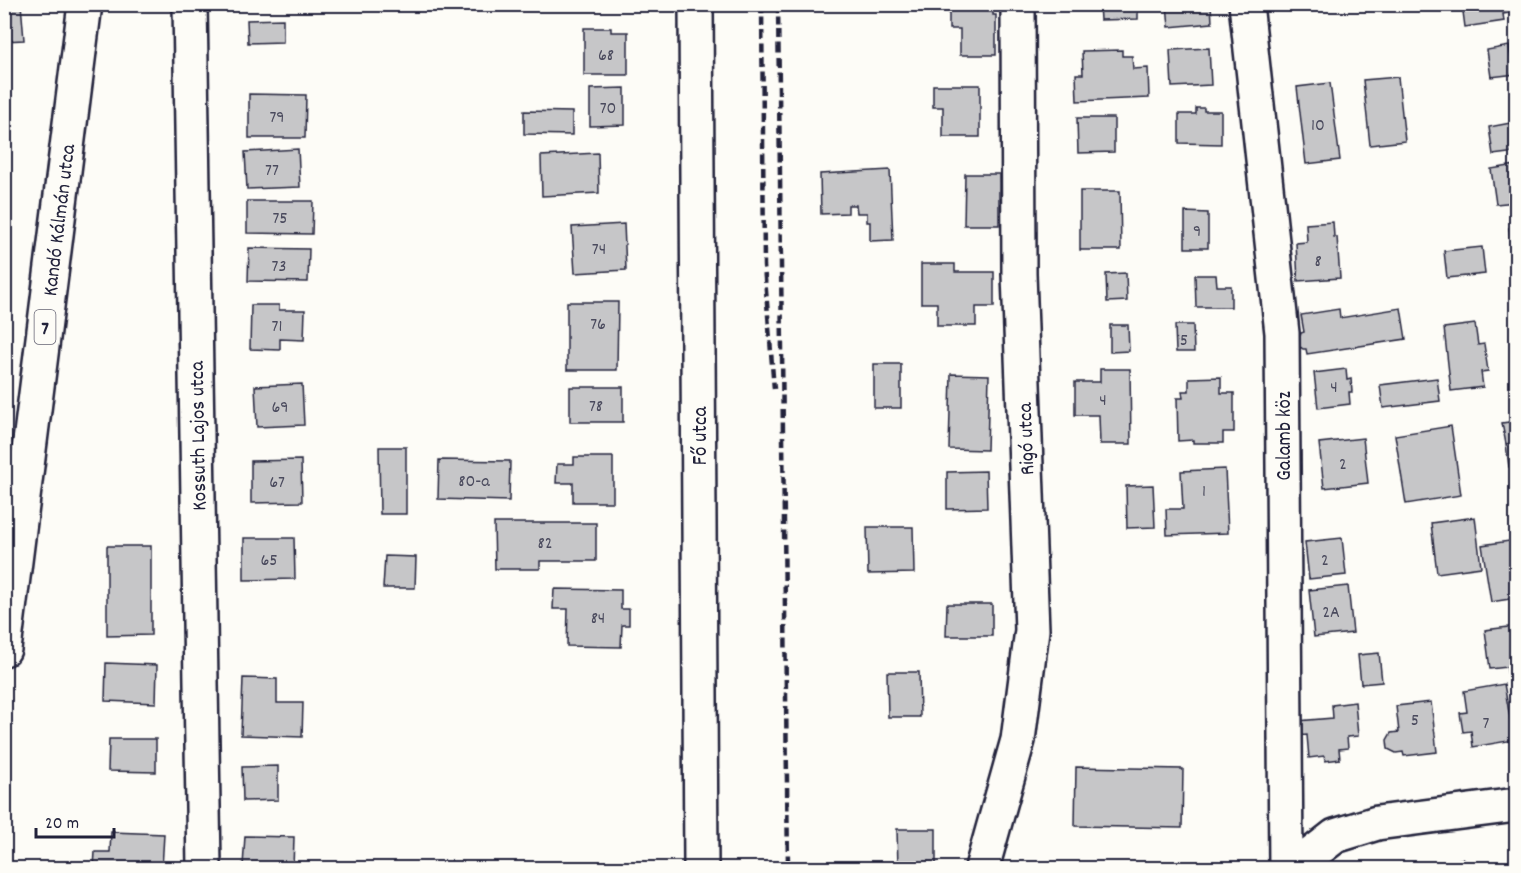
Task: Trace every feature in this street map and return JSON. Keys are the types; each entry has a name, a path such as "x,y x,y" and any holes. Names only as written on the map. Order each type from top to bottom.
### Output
{"street":[{"name":"Kandó Kálmán utca","path":"4,649 85,4"},
{"name":"Kossuth Lajos utca","path":"190,4 204,868"},
{"name":"Fő utca","path":"696,4 701,868"},
{"name":"Rigó utca","path":"982,868 1018,740 1032,630 1019,274 1018,4"},
{"name":"Galamb köz","path":"1246,4 1282,333 1286,868"},
{"path":"1294,868 1335,836 1377,823 1516,805"}],"building":[{"path":"4,4 21,4 24,40 4,41"},
{"path":"949,4 993,4 993,15 996,15 996,55 960,55 960,29 949,29"},
{"path":"1099,4 1138,4 1138,19 1100,20"},
{"path":"1167,4 1211,4 1212,23 1169,27"},
{"path":"1462,4 1516,4 1516,12 1503,14 1504,21 1465,27"},
{"path":"283,19 283,42 248,43 247,20"},
{"path":"584,28 611,28 611,32 628,32 628,75 584,75"},
{"path":"1509,46 1511,57 1516,56 1516,74 1491,77 1487,50"},
{"path":"1209,48 1211,85 1172,87 1170,50"},
{"path":"1122,50 1122,56 1132,56 1133,69 1148,68 1149,98 1077,101 1076,74 1083,74 1082,51"},
{"path":"1398,77 1405,141 1370,145 1363,80"},
{"path":"1330,83 1340,160 1306,164 1297,87"},
{"path":"933,85 980,85 980,137 943,137 943,107 933,107"},
{"path":"625,88 625,125 590,126 590,89"},
{"path":"249,94 306,95 305,138 249,138"},
{"path":"1196,108 1204,108 1204,111 1221,111 1221,144 1179,143 1179,114 1196,114"},
{"path":"524,111 572,112 572,135 524,134"},
{"path":"1077,118 1114,118 1114,152 1078,153"},
{"path":"1516,122 1516,152 1493,155 1489,127"},
{"path":"298,149 300,187 247,189 245,152"},
{"path":"598,153 599,193 542,196 541,156"},
{"path":"1516,165 1516,202 1496,204 1491,169"},
{"path":"890,170 893,240 870,241 870,222 867,222 867,213 857,213 856,205 848,205 848,213 821,214 820,174"},
{"path":"965,174 999,174 999,225 964,225"},
{"path":"1080,191 1120,191 1121,250 1080,250"},
{"path":"247,201 313,201 312,234 247,233"},
{"path":"1185,212 1208,213 1208,248 1185,248"},
{"path":"1333,222 1334,237 1337,237 1340,278 1298,281 1296,243 1307,242 1306,224"},
{"path":"624,224 626,270 575,273 572,227"},
{"path":"1509,228 1516,228 1516,264 1512,264"},
{"path":"1482,247 1485,274 1447,278 1444,251"},
{"path":"249,248 309,249 308,282 248,281"},
{"path":"921,264 955,264 955,272 994,272 994,307 976,307 976,326 937,326 937,303 921,303"},
{"path":"1126,273 1127,301 1107,302 1106,274"},
{"path":"1195,275 1216,275 1217,286 1231,286 1231,307 1196,307"},
{"path":"567,302 618,302 617,370 567,370"},
{"path":"251,305 279,305 279,310 305,310 304,340 280,339 280,350 250,349"},
{"path":"1401,308 1406,339 1307,354 1306,349 1298,345 1301,333 1304,332 1301,315 1339,309 1340,318"},
{"path":"1475,324 1478,345 1484,344 1488,371 1481,372 1483,387 1451,391 1444,328"},
{"path":"1110,325 1128,325 1129,351 1110,352"},
{"path":"1175,325 1193,325 1194,352 1176,352"},
{"path":"874,364 901,364 901,408 874,408"},
{"path":"1100,369 1130,369 1131,444 1100,444 1099,415 1075,415 1075,382 1100,382"},
{"path":"1346,369 1347,380 1351,379 1350,404 1318,408 1314,373"},
{"path":"951,374 989,375 987,450 949,449"},
{"path":"1221,377 1221,393 1234,393 1234,432 1223,432 1223,443 1178,441 1177,398 1183,398 1182,391 1189,391 1189,378"},
{"path":"1437,378 1440,401 1383,408 1380,385"},
{"path":"302,384 304,425 257,427 255,386"},
{"path":"570,387 623,387 623,422 570,422"},
{"path":"1516,421 1516,442 1506,444 1502,423"},
{"path":"1451,426 1461,495 1406,504 1395,435"},
{"path":"1363,438 1368,483 1324,488 1319,443"},
{"path":"1516,442 1516,466 1509,467 1506,444"},
{"path":"379,447 406,447 406,514 380,514"},
{"path":"574,457 613,457 613,502 573,502 573,483 556,483 557,464 574,464"},
{"path":"301,460 302,502 251,503 251,461"},
{"path":"439,460 510,461 509,501 438,499"},
{"path":"1225,469 1228,533 1167,535 1166,509 1183,509 1181,471"},
{"path":"986,471 987,508 947,509 947,472"},
{"path":"1153,485 1155,527 1127,528 1126,486"},
{"path":"1475,517 1481,567 1437,573 1431,523"},
{"path":"494,523 596,523 596,561 540,561 540,569 495,569"},
{"path":"867,527 913,527 914,573 868,574"},
{"path":"244,538 294,538 295,579 244,580"},
{"path":"1342,538 1346,575 1309,579 1305,542"},
{"path":"1516,540 1516,598 1491,602 1482,545"},
{"path":"107,546 151,546 151,635 107,636"},
{"path":"385,556 416,557 415,588 383,588"},
{"path":"1348,586 1353,633 1314,637 1309,590"},
{"path":"554,589 621,590 621,609 629,609 629,625 622,625 621,647 567,646 568,609 553,609"},
{"path":"947,604 992,604 992,636 946,636"},
{"path":"1516,626 1516,666 1490,669 1485,630"},
{"path":"1379,653 1382,682 1361,684 1358,655"},
{"path":"106,663 157,665 156,703 105,701"},
{"path":"1516,666 1516,686 1509,687 1507,667"},
{"path":"887,672 919,672 920,717 888,717"},
{"path":"243,678 277,679 277,703 303,703 302,737 241,735"},
{"path":"1504,684 1514,740 1473,747 1471,731 1463,732 1460,713 1467,712 1464,691"},
{"path":"1355,702 1358,736 1347,737 1348,748 1339,749 1340,759 1325,761 1324,756 1309,758 1307,735 1298,736 1297,721 1333,718 1332,705"},
{"path":"1431,702 1437,752 1404,756 1403,752 1396,753 1388,749 1387,740 1391,733 1399,732 1396,706"},
{"path":"109,739 156,739 156,772 108,771"},
{"path":"278,766 278,800 243,801 242,767"},
{"path":"1076,767 1183,769 1182,828 1075,826"},
{"path":"897,829 936,829 936,868 898,868"},
{"path":"111,832 164,834 162,868 94,868 95,852 110,852"},
{"path":"245,836 294,837 293,868 243,866"},
{"path":"1463,859 1465,868 1400,868 1400,867"}],"railway":[{"path":"762,4 764,266 774,389"},
{"path":"778,4 788,868"}]}
